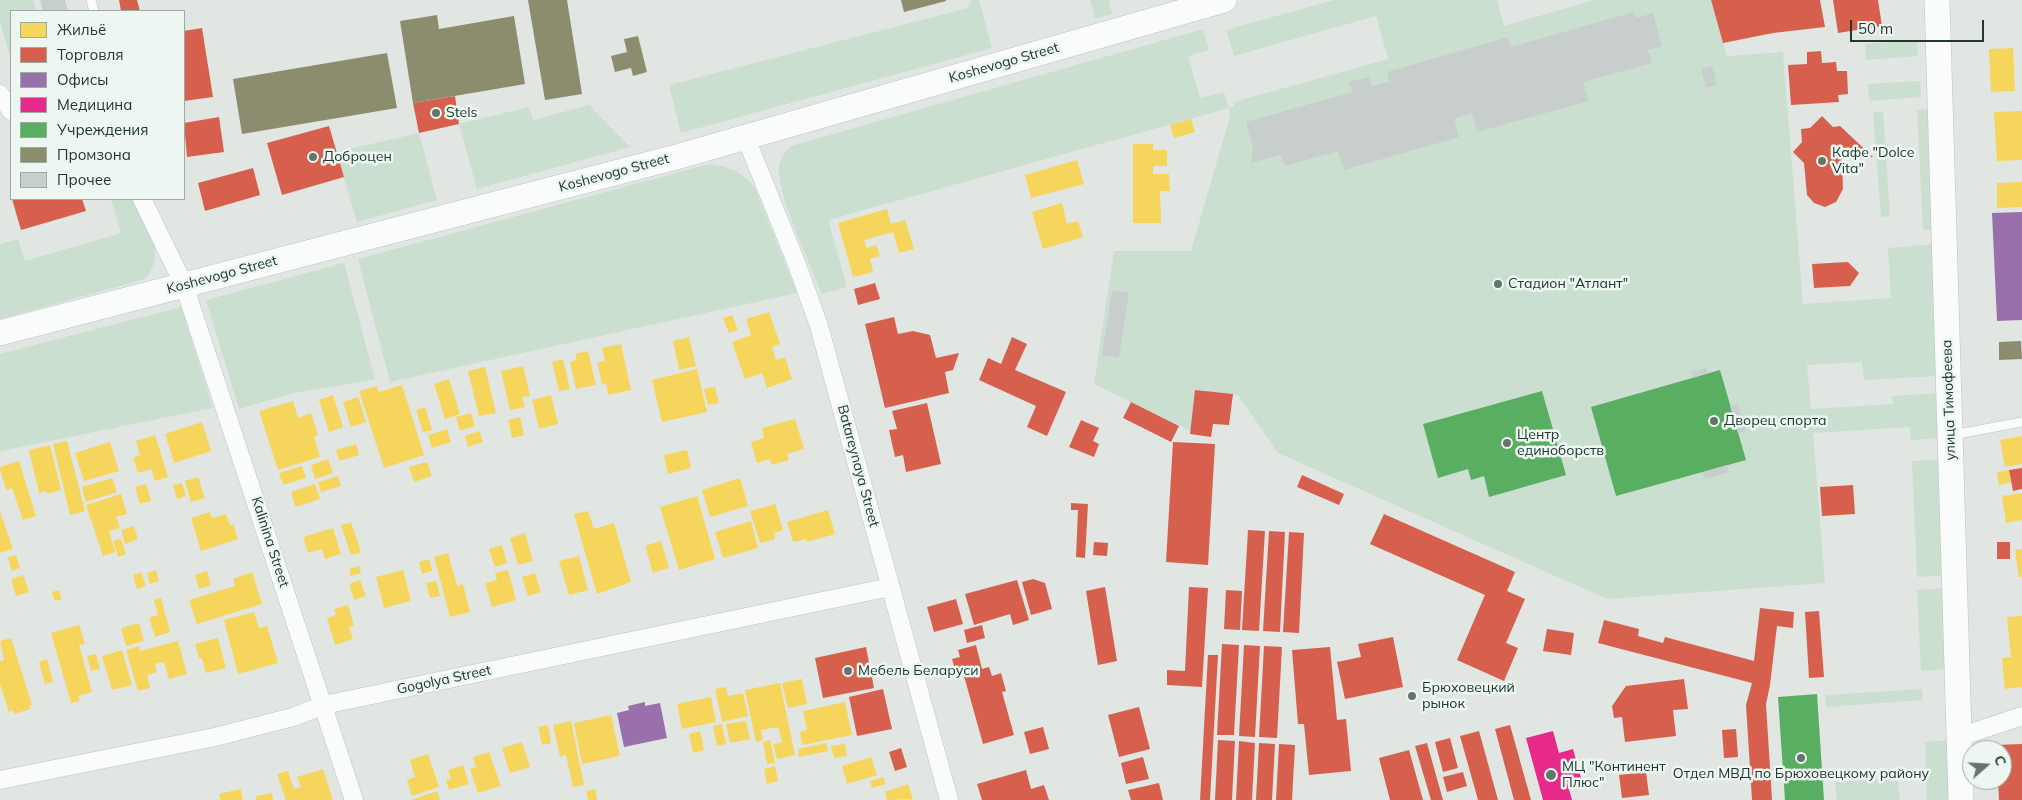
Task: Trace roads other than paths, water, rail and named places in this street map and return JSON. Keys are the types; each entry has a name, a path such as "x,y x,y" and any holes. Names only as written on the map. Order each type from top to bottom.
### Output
{"street":[{"name":"Koshevogo Street","path":"0,334 746,138 1224,0"},
{"name":"улица Тимофеева","path":"1937,0 1961,800"},
{"path":"0,94 10,109"},
{"name":"Batareynaya Street","path":"746,138 796,262 819,326 949,800"},
{"name":"Kalinina Street","path":"143,200 184,285 354,800"},
{"name":"Gogolya Street","path":"0,780 215,737 293,717 324,706 890,587"},
{"path":"1959,737 2022,716"}],"lane":[{"path":"147,200 153,220"},
{"path":"1950,435 2022,422"}],"place":[{"name":"Stels","path":"436,113"},
{"name":"Доброцен","path":"313,157"},
{"name":"Кафе \"Dolce Vita\"","path":"1822,161"},
{"name":"Стадион \"Атлант\"","path":"1498,284"},
{"name":"Дворец спорта","path":"1714,421"},
{"name":"Центр единоборств","path":"1507,443"},
{"name":"Мебель Беларуси","path":"848,671"},
{"name":"Брюховецкий рынок","path":"1412,696"},
{"name":"Отдел МВД по Брюховецкому району","path":"1801,758"},
{"name":"МЦ \"Континент Плюс\"","path":"1551,775"}]}
